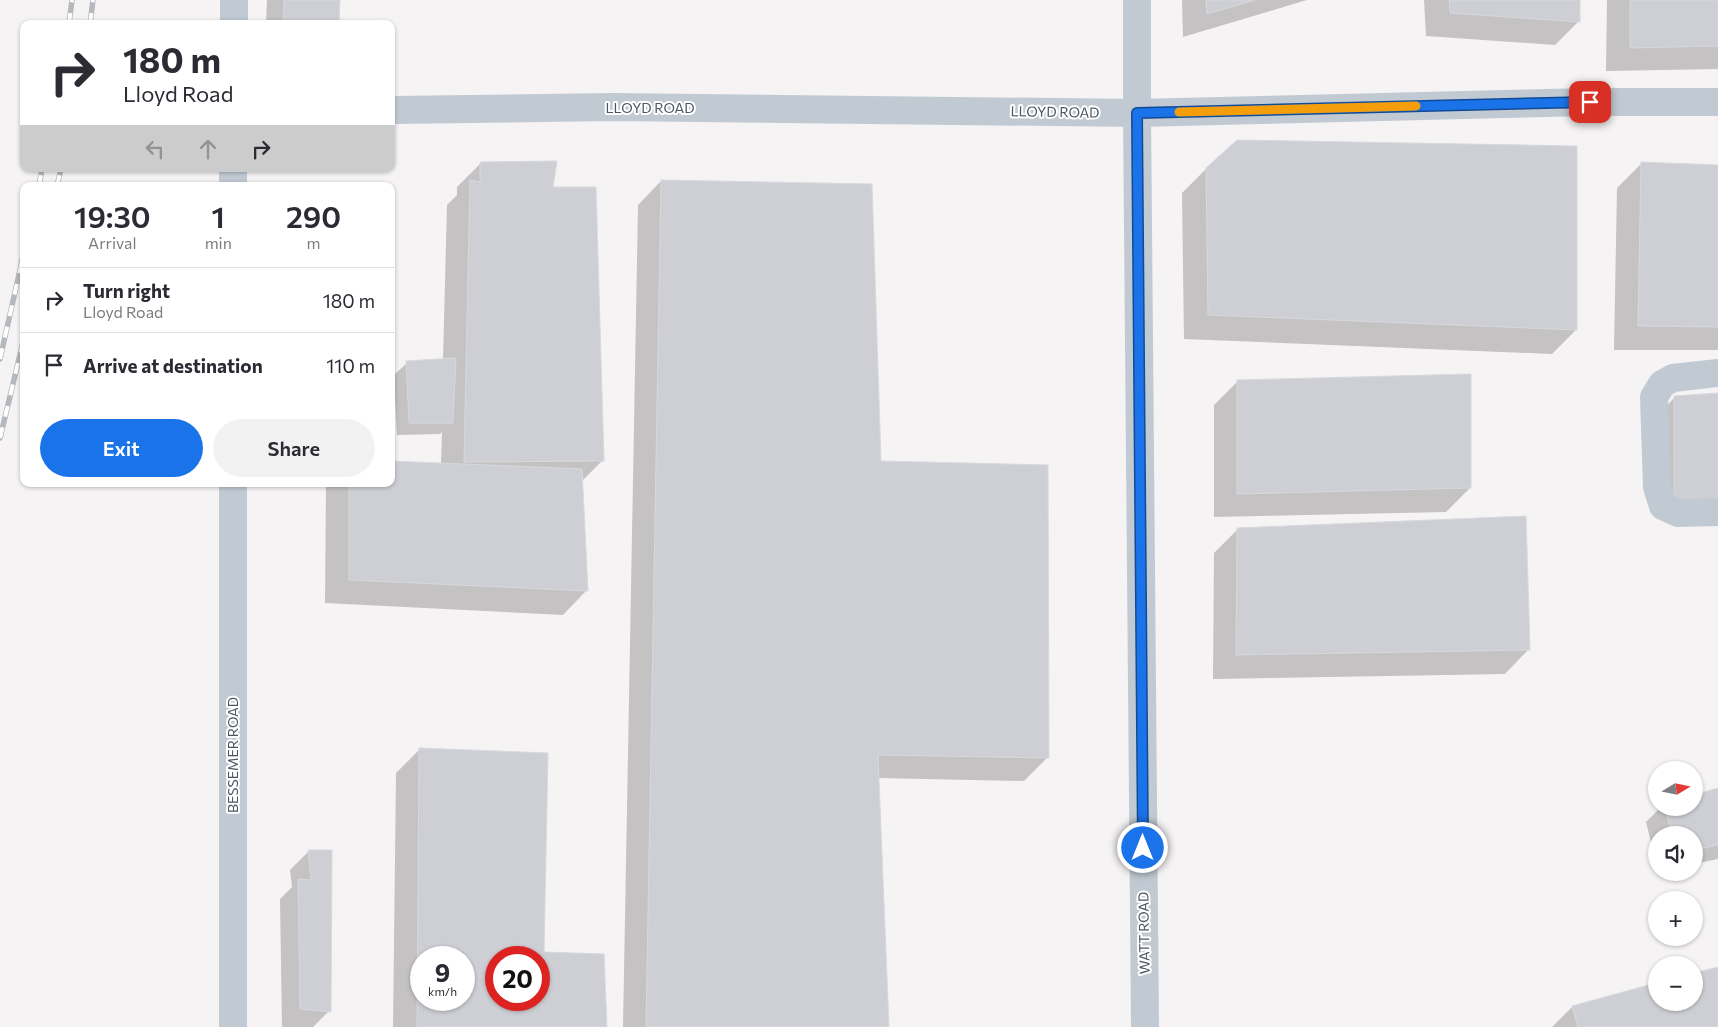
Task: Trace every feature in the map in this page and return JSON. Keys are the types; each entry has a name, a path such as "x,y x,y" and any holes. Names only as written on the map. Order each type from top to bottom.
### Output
{"street":[{"path":"234,0 234,20"},
{"name":"WATT ROAD","path":"1137,0 1145,1027"},
{"name":"LLOYD ROAD","path":"395,110 613,107 1137,113 1590,102 1718,102"},
{"path":"1718,373 1673,378 1662,384 1654,397 1657,487 1663,506 1678,513 1718,512"},
{"name":"BESSEMER ROAD","path":"233,487 233,1027"}],"building":[{"path":"284,0 340,0 339,20 283,20"},
{"path":"1206,0 1255,0 1207,14"},
{"path":"1449,0 1580,0 1580,22 1450,13"},
{"path":"1630,0 1718,0 1718,46 1630,48"},
{"path":"1237,140 1577,146 1577,330 1208,315 1206,168"},
{"path":"557,161 553,187 596,187 604,461 464,462 470,180 480,182 480,162"},
{"path":"1641,162 1718,165 1718,327 1638,326"},
{"path":"661,180 872,184 881,461 1048,465 1049,758 878,755 889,1027 646,1027"},
{"path":"456,358 453,423 409,423 406,361"},
{"path":"1471,374 1471,488 1237,494 1237,380"},
{"path":"1718,393 1718,498 1674,500 1674,396"},
{"path":"395,461 582,469 588,591 349,580 349,487 395,487"},
{"path":"1526,516 1530,650 1236,655 1237,528"},
{"path":"419,748 548,753 544,946 485,946 485,1011 550,1011 550,952 604,954 607,1027 417,1027 417,1011 475,1011 475,946 418,946"},
{"path":"1718,788 1718,845 1703,848 1703,826 1670,826 1667,816 1703,816 1703,792"},
{"path":"308,850 332,850 331,1012 300,1009 298,879 311,880"},
{"path":"1718,967 1718,1027 1578,1027 1572,1006 1648,985 1648,1011 1703,1011 1703,971"}],"railway":[{"path":"70,20 72,0"},
{"path":"90,20 93,0"},
{"path":"40,182 41,172"},
{"path":"58,182 60,172"},
{"path":"0,359 20,270"},
{"path":"0,438 20,355"}],"slow traffic":[{"path":"1179,112 1416,106"}],"route":[{"path":"1143,848 1137,113 1590,102"}]}
